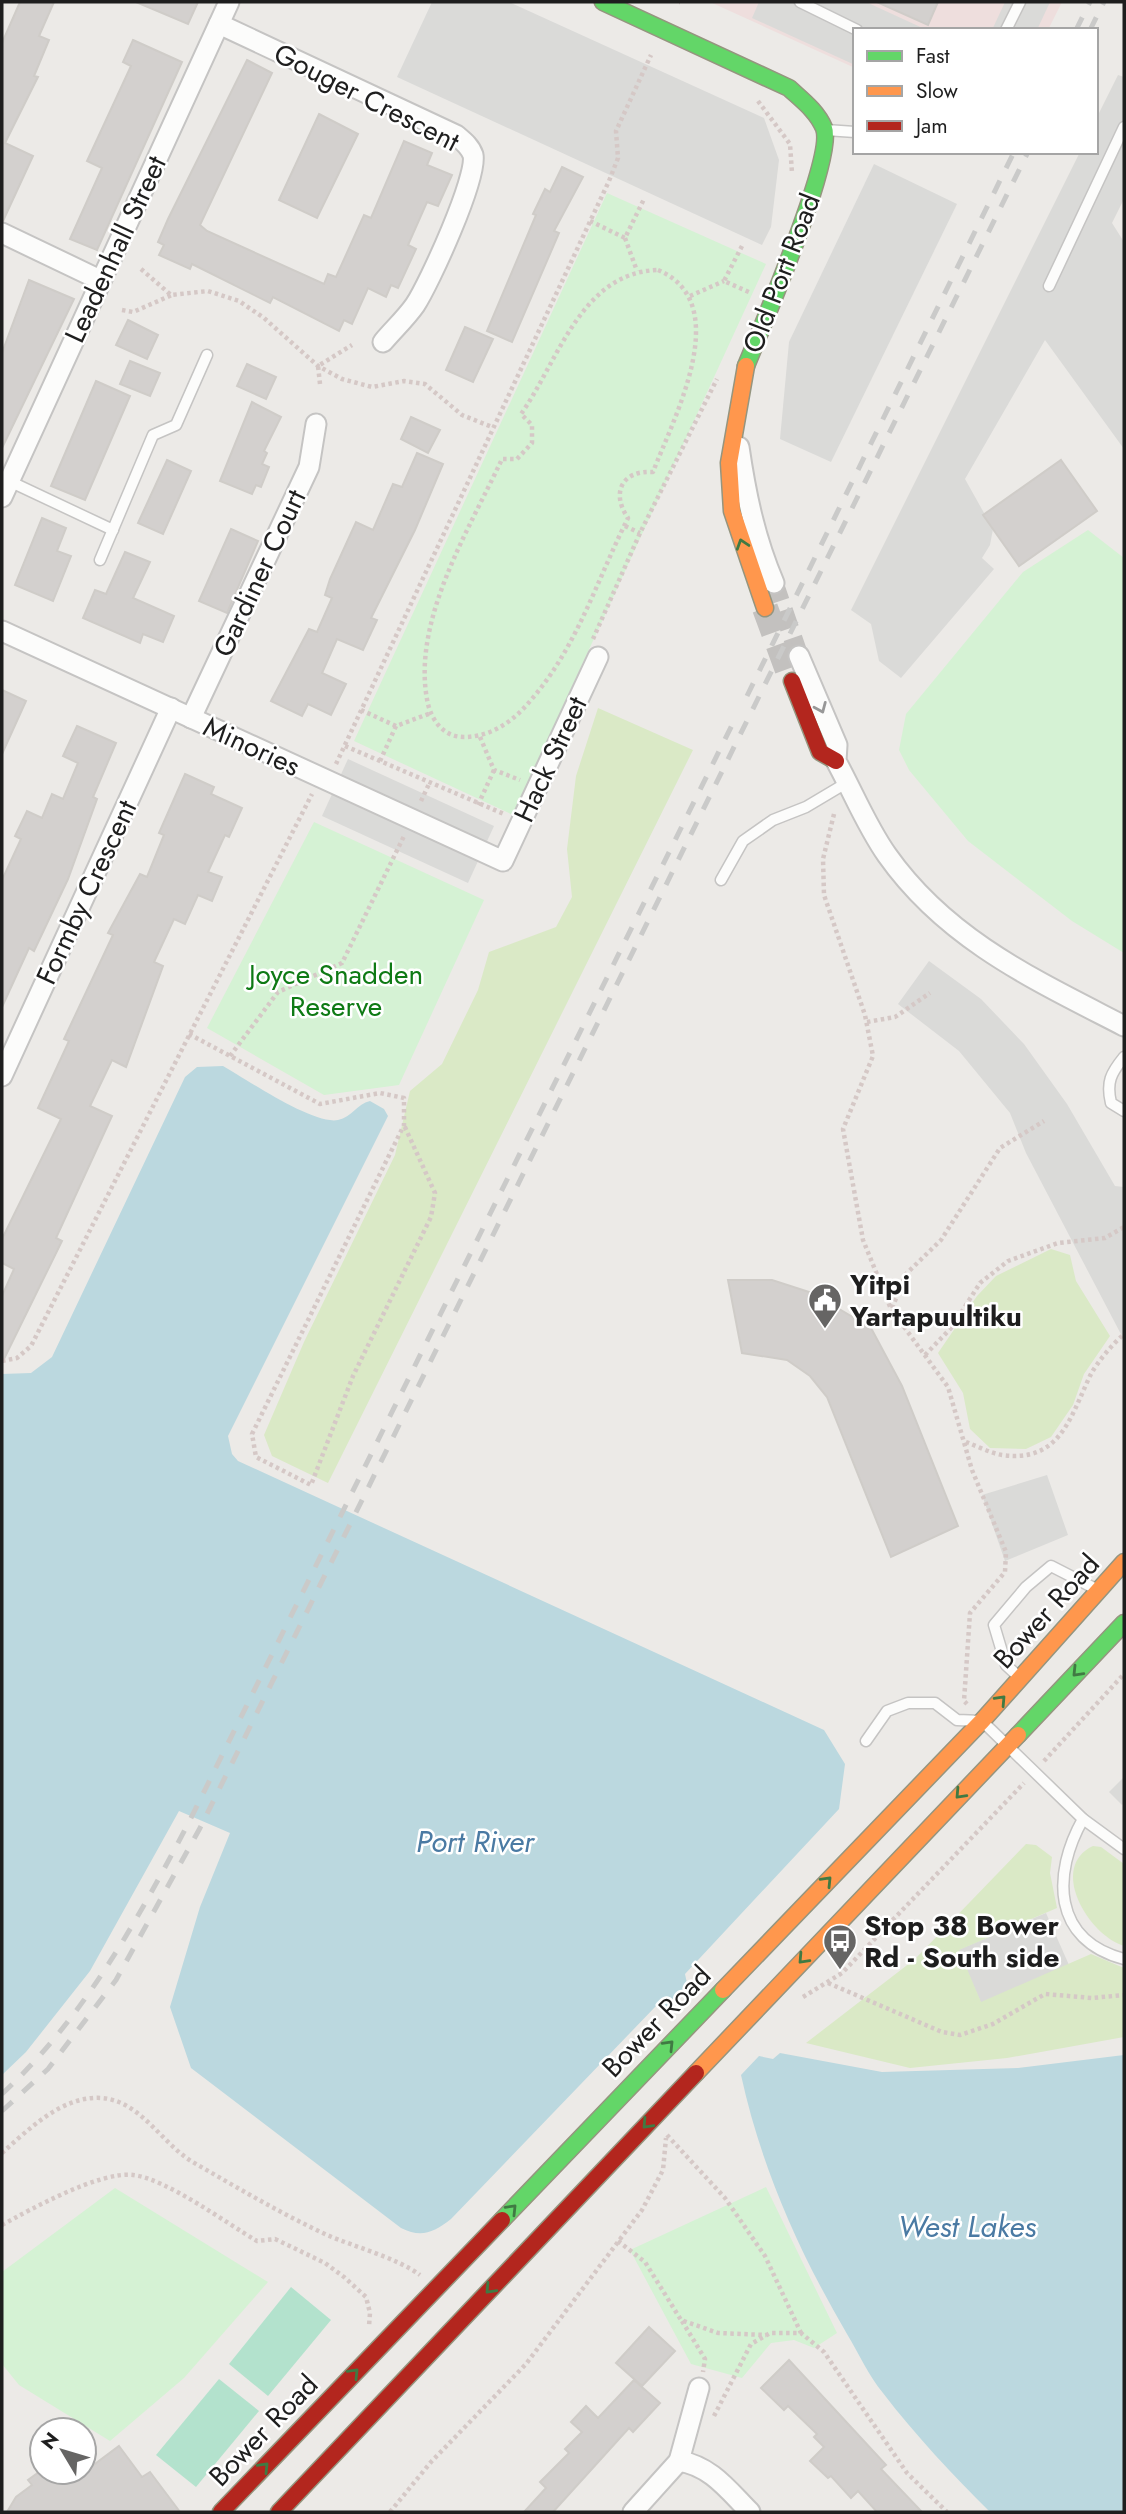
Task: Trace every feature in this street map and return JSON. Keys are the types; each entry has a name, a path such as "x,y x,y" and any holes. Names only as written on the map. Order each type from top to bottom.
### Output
{"main road":[{"path":"603,2 789,88 811,107 825,130"},
{"name":"Old Port Road","path":"765,608 732,511 729,463 734,415 743,374 802,225 822,157 825,130"},
{"path":"792,681 820,752 836,761"},
{"name":"Bower Road","path":"221,2512 982,1721 1124,1562"},
{"path":"279,2512 1124,1623"}],"street":[{"name":"Leadenhall Street","path":"6,489 229,2"},
{"name":"Gouger Crescent","path":"219,24 456,135 468,145 473,157 473,174 465,198 415,304 383,342"},
{"path":"2,233 100,280"},
{"name":"Old Port Road","path":"734,415 747,505 758,545 774,583"},
{"name":"Gardiner Court","path":"191,718 309,467 316,424"},
{"name":"Minories","path":"2,631 503,861"},
{"path":"799,656 837,745 836,761 886,854 919,894 947,921 1006,965 1124,1026"},
{"name":"Hack Street","path":"503,861 598,657"},
{"name":"Formby Crescent","path":"2,1076 170,708"},
{"path":"632,2512 679,2461 699,2388"},
{"path":"679,2461 697,2464 712,2474 750,2512"}],"lane":[{"path":"800,2 853,28"},
{"path":"1007,28 1020,2"},
{"path":"1049,286 1124,127"},
{"path":"825,130 853,132"},
{"path":"100,560 153,435 176,425 207,355"},
{"path":"6,489 113,530"},
{"path":"721,880 743,842 773,820 806,807 848,782"},
{"path":"1124,1057 1112,1071 1107,1086 1111,1102 1124,1111"},
{"path":"1021,1679 1006,1665 994,1625 1026,1587 1051,1566 1099,1591"},
{"path":"866,1741 887,1711 908,1703 935,1703 957,1720 982,1721 1083,1819 1124,1849"},
{"path":"1083,1819 1069,1842 1062,1871 1064,1904 1076,1931 1112,1956 1124,1959"}],"path":[{"path":"2,1361 17,1358 31,1346 189,1034 324,779 345,746 618,158 616,131 651,55"},
{"path":"763,107 790,144 792,172"},
{"path":"625,238 644,199"},
{"path":"590,221 625,238 637,271"},
{"path":"689,296 724,281 742,246"},
{"path":"141,269 160,288 173,294"},
{"path":"658,270 671,276 689,296 697,343 691,369 653,472 639,473 623,483 618,494 619,506 628,518 572,642 530,702 506,724 480,737 458,737 444,731 430,713 424,685 428,632 449,576 502,459 517,459 532,443 532,425 521,414 582,312 600,294 637,271 658,270"},
{"path":"724,281 755,295"},
{"path":"122,310 133,312 173,294 208,291 239,301 264,318 318,366 342,379 372,387 404,380 425,384 462,415 492,427"},
{"path":"318,366 352,345"},
{"path":"318,366 320,384"},
{"path":"624,526 640,533 722,369"},
{"path":"361,710 396,726"},
{"path":"380,761 396,726 430,713"},
{"path":"480,737 494,770 537,787"},
{"path":"345,746 478,805 521,820"},
{"path":"478,805 494,770"},
{"path":"230,1056 278,992 342,963 429,784"},
{"path":"834,814 823,859 824,895 867,1021 873,1056 844,1129 863,1240 891,1309 948,1387 972,1471 1006,1552 1004,1572 970,1613 964,1701 970,1707"},
{"path":"867,1021 895,1017 930,993"},
{"path":"189,1034 320,1104 380,1093 404,1098 404,1125 435,1193 431,1217 353,1376 311,1485 256,1457 252,1434 404,1125"},
{"path":"891,1309 906,1274 942,1240 1000,1148 1044,1121"},
{"path":"925,1355 952,1327 981,1283 1008,1261 1058,1243 1105,1238 1124,1227"},
{"path":"965,1441 1001,1455 1033,1454 1061,1437 1077,1409 1091,1374 1124,1334"},
{"path":"798,2001 828,1983 852,1964 1124,1674"},
{"path":"828,1983 942,2032 960,2035 993,2024 1045,1994 1092,1998 1124,1995"},
{"path":"2,2153 65,2103 100,2097 116,2101 134,2109 177,2152 264,2204 369,2253 409,2267 422,2276"},
{"path":"390,2512 431,2462 526,2364 642,2210 663,2170 666,2134 725,2199 765,2256 801,2333"},
{"path":"2,2225 46,2201 105,2179 132,2175 162,2184 257,2241 275,2239 325,2263 366,2297 370,2313 369,2327"},
{"path":"618,2241 645,2262 705,2359 699,2388"},
{"path":"681,2320 718,2333 801,2333 824,2352 907,2473 947,2512"},
{"path":"710,2428 724,2393 751,2344 767,2335"}],"shaded area":[{"path":"432,2 509,2 764,118 779,160 771,227 762,245 397,77"},
{"path":"710,2 1062,2 1049,28 853,28 853,67"},
{"path":"759,2 866,2 923,28 853,28 853,64 752,18"},
{"path":"1005,2 1050,2 1038,28 993,28"},
{"path":"1118,75 1124,77 1124,199 1112,223 1124,242 1124,449 1045,340 965,479 993,529 990,545 982,558 994,569 901,678 879,661 871,624 851,610 1079,154 1098,154 1098,115"},
{"path":"874,164 957,204 831,462 780,439 789,342"},
{"path":"348,759 494,826 468,883 322,816"},
{"path":"929,961 981,999 1024,1044 1067,1104 1115,1186 1124,1187 1124,1340 1026,1153 1010,1113 959,1051 898,1004"},
{"path":"1047,1475 1068,1535 1005,1561 982,1495"},
{"path":"1124,1777 1124,1803 1122,1805 1109,1792"},
{"path":"1046,1913 1069,1965 981,2003 958,1950"}],"green space":[{"path":"607,193 766,264 513,815 354,741"},
{"path":"1088,530 1124,558 1124,953 1072,921 968,841 909,770 899,750 906,714 1023,572"},
{"path":"598,708 693,750 328,1483 272,1456 264,1435 304,1342 395,1155 410,1091 442,1064 478,990 489,952 556,927 572,897 567,849 576,776"},
{"name":"Joyce Snadden Reserve","path":"314,822 484,900 399,1085 324,1095 207,1028"},
{"path":"1051,1249 1070,1255 1076,1281 1110,1336 1084,1374 1073,1405 1051,1437 1026,1449 990,1448 970,1429 963,1393 938,1353 977,1296 996,1276"},
{"path":"1026,1844 1036,1845 1052,1857 1050,1873 1057,1908 959,1950 981,2002 1091,1954 1124,1968 1124,2037 1007,2058 910,2068 806,2043 915,1959"},
{"path":"1093,1846 1101,1847 1124,1864 1124,1946 1098,1929 1078,1900 1074,1869 1080,1856"},
{"path":"766,2187 837,2333 814,2348 794,2340 771,2343 742,2378 691,2364 630,2250"},
{"path":"115,2188 268,2282 184,2378 110,2441 98,2434 98,2416 69,2416 19,2385 2,2364 2,2272"},
{"path":"291,2287 331,2320 268,2396 229,2364"},
{"path":"219,2379 259,2411 196,2487 156,2455"}],"water":[{"name":"Port River","path":"223,1066 313,1116 338,1120 370,1101 384,1109 388,1116 228,1436 232,1454 238,1461 824,1730 845,1764 839,1809 685,1974 688,1988 668,2008 656,2006 451,2219 427,2232 415,2233 401,2228 191,2068 170,2007 200,1907 230,1833 179,1811 90,1971 26,2052 2,2075 2,1374 31,1373 52,1357 185,1077 197,1067"},
{"name":"West Lakes","path":"780,2053 882,2072 1018,2068 1124,2055 1124,2512 990,2512 895,2409 864,2365 813,2272 759,2143 741,2075 759,2056 773,2059"}],"building":[{"path":"20,2 54,2 39,36 49,40 34,76 38,77 5,143 33,156 3,221 2,43"},
{"path":"136,2 198,2 188,24"},
{"path":"877,2 938,2 928,25"},
{"path":"133,40 182,62 97,250 70,239 102,168 87,161 131,66 123,62"},
{"path":"247,60 272,73 200,225 207,231 324,284 328,274 336,277 364,215 371,218 404,141 432,153 427,165 452,175 438,206 427,202 408,245 416,249 398,288 391,285 386,297 368,288 352,324 344,320 339,331 273,297 270,303 192,264 190,269 159,255 164,245 158,242 168,219"},
{"path":"319,114 358,134 317,218 279,200"},
{"path":"562,167 583,177 554,231 559,233 512,342 487,331 536,215 533,214 545,189 550,192"},
{"path":"29,280 74,299 2,448 2,353"},
{"path":"128,320 158,335 147,359 116,345"},
{"path":"465,327 493,339 473,382 446,370"},
{"path":"130,361 160,373 150,396 120,384"},
{"path":"247,364 276,377 266,399 237,386"},
{"path":"96,381 130,396 85,500 51,486"},
{"path":"252,402 281,417 264,451 267,453 262,464 269,467 261,487 256,485 252,494 220,481"},
{"path":"411,417 440,430 428,453 401,439"},
{"path":"417,453 443,464 415,530 371,618 377,620 363,650 337,639 322,673 346,684 331,715 308,704 302,716 271,701 309,629 317,632 332,598 325,595 330,579 356,522 373,530 393,484 402,487"},
{"path":"167,460 191,471 163,534 138,523"},
{"path":"1061,460 1097,511 1019,566 983,515"},
{"path":"42,518 66,528 57,551 71,556 53,601 15,585"},
{"path":"231,529 258,541 227,613 199,601"},
{"path":"125,552 150,562 133,598 174,616 163,642 143,634 140,643 83,618 95,590 106,594"},
{"path":"2,690 26,701 2,754"},
{"path":"77,726 116,743 93,797 97,799 68,879 34,951 29,948 2,1007 2,880 21,839 15,836 27,811 42,818 52,794 63,799 78,763 63,756"},
{"path":"185,774 214,787 211,794 242,808 229,837 225,835 208,872 222,877 212,901 198,895 185,924 174,919 154,962 163,966 126,1067 112,1060 90,1106 112,1116 56,1238 62,1241 2,1363 2,1296 14,1269 2,1263 2,1239 61,1119 38,1108 69,1041 64,1039 113,935 108,933 140,874 147,877 164,835 159,833"},
{"path":"728,1280 772,1280 812,1293 871,1328 902,1386 958,1526 891,1557 827,1397 810,1376 787,1360 742,1353"},
{"path":"649,2327 675,2351 642,2386 616,2363"},
{"path":"789,2360 886,2465 881,2469 922,2512 877,2512 858,2491 851,2498 831,2476 828,2478 810,2461 824,2447 814,2437 817,2434 788,2406 784,2410 761,2388"},
{"path":"634,2380 660,2403 633,2432 629,2428 553,2512 524,2512 546,2488 540,2482 569,2453 565,2449 582,2432 571,2422 586,2406 598,2418"},
{"path":"119,2446 142,2477 150,2472 180,2512 7,2512 16,2497 31,2486 98,2486 98,2462"}],"tunnel":[{"path":"774,583 799,656"},
{"path":"765,608 792,681"}],"railway":[{"path":"1077,28 1090,2"},
{"path":"1091,28 1104,2"},
{"path":"747,696 1013,154"},
{"path":"2,2111 48,2069 116,1980 200,1828 1027,154"},
{"path":"2,2094 58,2033 107,1967 189,1822 736,717"}],"traffic: fast":[{"path":"603,2 789,88 813,111 824,128 819,172 808,206 746,366"},
{"path":"1018,1735 1124,1623"},
{"path":"502,2220 723,1990"}],"traffic: slow":[{"path":"746,366 729,463 732,511 765,608"},
{"path":"723,1990 982,1721 1124,1562"},
{"path":"696,2073 1018,1735"}],"traffic: jam":[{"path":"792,681 820,752 836,761"},
{"path":"279,2512 696,2073"},
{"path":"221,2512 502,2220"}],"place":[{"name":"Yitpi Yartapuultiku","path":"825,1330"},
{"name":"Stop 38 Bower Rd - South side","path":"840,1971"}]}
